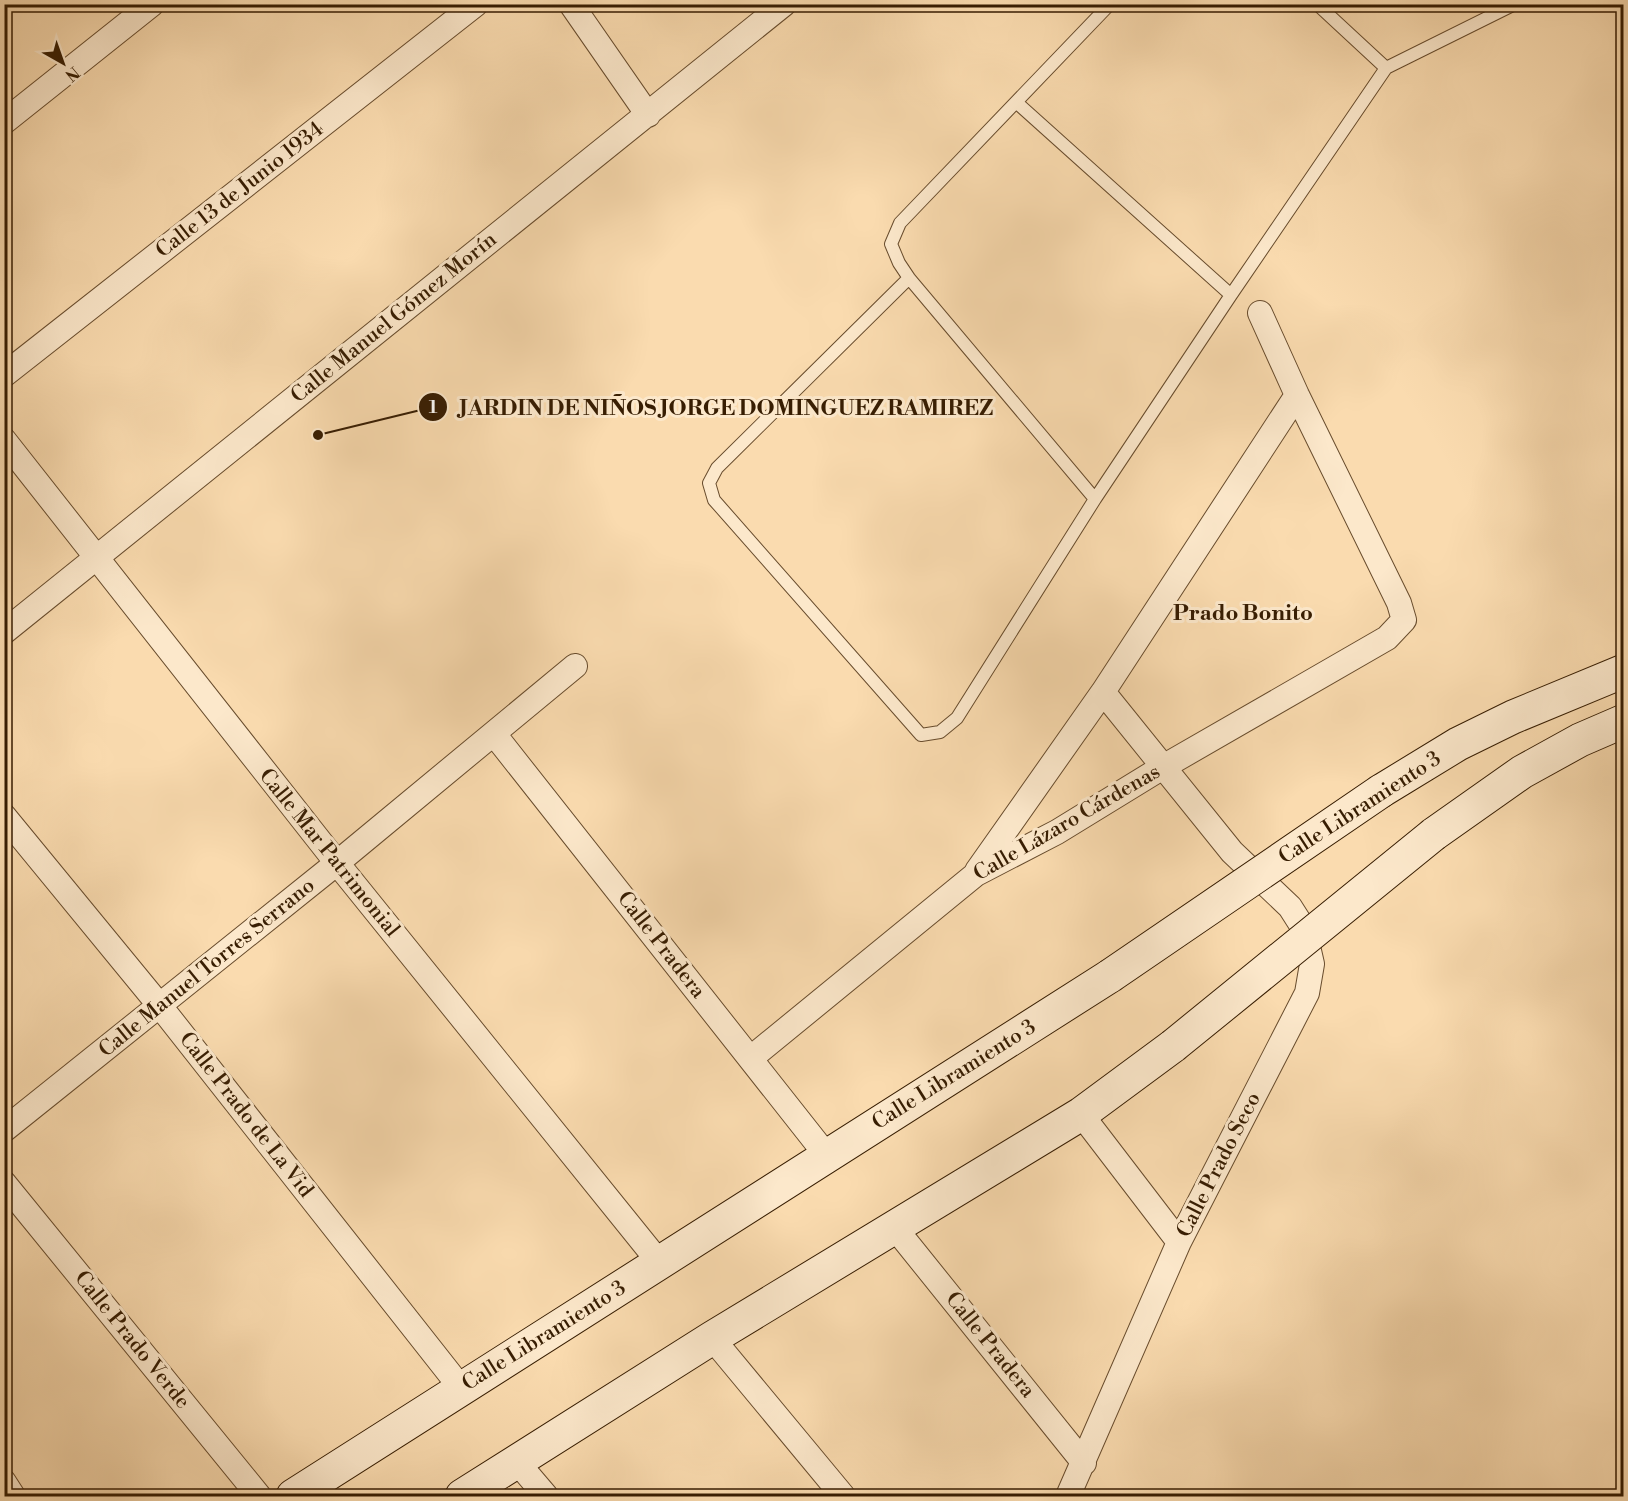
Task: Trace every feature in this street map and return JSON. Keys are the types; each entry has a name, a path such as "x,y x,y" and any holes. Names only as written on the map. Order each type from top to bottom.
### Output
{"street":[{"path":"4,122 152,4"},
{"name":"Calle 13 de Junio 1934","path":"4,375 476,4"},
{"path":"571,4 648,115"},
{"name":"Calle Manuel Gómez Morín","path":"4,632 784,4"},
{"path":"976,874 1103,692 1297,395 1260,313"},
{"name":"Calle Lázaro Cárdenas","path":"751,1058 976,874 1057,832 1163,767 1387,638 1404,620 1399,603 1297,395"},
{"name":"Calle Mar Patrimonial","path":"4,440 337,863 659,1263"},
{"name":"Calle Manuel Torres Serrano","path":"4,1130 337,863 575,666"},
{"name":"Calle Libramiento 3","path":"293,1497 1110,976 1382,791 1458,744 1513,717 1623,671"},
{"name":"Calle Prado Seco","path":"1068,1497 1179,1242 1307,993 1312,964 1304,929 1290,907 1232,852 1103,692"},
{"path":"462,1497 712,1338 1081,1114 1173,1046 1434,834 1522,772 1580,740 1623,721"},
{"name":"Calle Pradera","path":"494,734 827,1156"},
{"name":"Calle Prado de La Vid","path":"4,816 160,1006 461,1388"},
{"path":"1081,1114 1179,1242"},
{"name":"Calle Prado Verde","path":"4,1183 258,1497"},
{"name":"Calle Pradera","path":"895,1228 1084,1463"},
{"path":"712,1338 843,1497"},
{"path":"517,1462 546,1497"},
{"path":"4,1482 13,1497"}],"lane":[{"path":"1095,499 909,278 899,263 891,244 900,223 1110,4"},
{"path":"1317,4 1386,68"},
{"path":"909,278 717,468 710,483 714,500 921,735 940,732 957,718 1095,499 1386,68 1515,4"},
{"path":"1016,102 1231,295"}],"place":[{"name":"JARDIN DE NIÑOS JORGE DOMINGUEZ RAMIREZ","path":"318,435"}],"district":[{"name":"Prado Bonito","path":"1243,613"}]}
